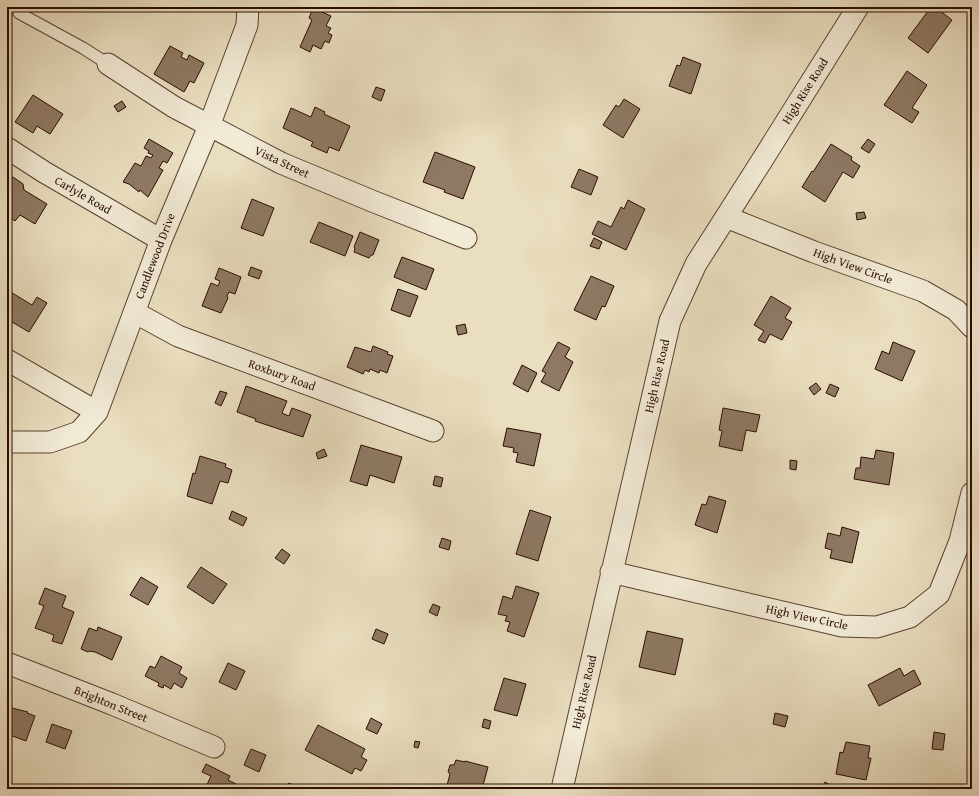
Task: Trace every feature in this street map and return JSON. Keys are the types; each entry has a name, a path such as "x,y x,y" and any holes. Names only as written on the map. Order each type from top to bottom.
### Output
{"street":[{"name":"Candlewood Drive","path":"7,442 50,442 79,432 97,412 161,240 209,126 247,25 248,7"},
{"name":"High Rise Road","path":"562,789 670,321 696,264 858,7"},
{"name":"Vista Street","path":"108,64 174,107 281,163 466,238"},
{"name":"Carlyle Road","path":"7,148 44,172 161,240"},
{"name":"High View Circle","path":"726,217 814,252 922,291 956,310 972,327"},
{"name":"Roxbury Road","path":"134,312 178,336 433,431"},
{"path":"7,360 97,412"},
{"name":"High View Circle","path":"611,572 842,626 877,627 910,617 939,594 960,541 972,493"},
{"name":"Brighton Street","path":"7,662 214,747"}],"lane":[{"path":"19,13 83,48 108,64"}],"building":[{"path":"931,7 935,7 952,20 928,53 908,38"},
{"path":"313,8 331,16 326,26 331,28 328,33 332,35 329,43 325,41 321,49 313,45 310,52 300,47 312,20 309,18"},
{"path":"170,46 183,53 181,57 187,60 189,55 204,63 194,83 190,81 184,92 154,74"},
{"path":"683,57 701,64 691,94 669,86 677,65 680,66"},
{"path":"907,71 927,85 912,108 919,112 912,123 884,105"},
{"path":"376,87 385,90 381,101 372,97"},
{"path":"33,95 63,114 50,134 37,126 33,133 15,122"},
{"path":"624,99 640,109 623,138 603,125 616,105 619,107"},
{"path":"122,101 126,107 118,112 114,106"},
{"path":"315,107 325,112 324,114 350,126 339,151 329,147 327,153 311,146 313,142 283,128 291,108 311,117"},
{"path":"149,139 173,153 167,163 163,161 159,168 163,170 148,197 140,190 139,192 129,184 123,182 135,163 141,166 146,156 151,158 153,155 148,153 149,151 144,148"},
{"path":"868,139 875,144 869,153 861,148"},
{"path":"831,144 852,157 851,160 860,166 853,178 843,172 825,202 802,187"},
{"path":"435,152 475,167 463,199 444,192 445,190 423,182"},
{"path":"579,169 598,177 591,195 571,187"},
{"path":"13,177 23,184 24,190 47,204 35,224 20,215 15,221 7,216 7,181 9,183"},
{"path":"252,199 274,208 263,236 241,228"},
{"path":"628,200 645,209 626,250 592,234 598,221 611,227 621,207 624,209"},
{"path":"864,212 866,218 857,220 856,213"},
{"path":"319,222 353,236 345,256 310,242"},
{"path":"360,232 379,240 373,255 369,258 354,252 354,247"},
{"path":"594,238 602,242 599,249 590,246"},
{"path":"402,257 434,269 426,290 394,277"},
{"path":"251,267 262,271 259,279 248,275"},
{"path":"219,268 241,277 235,294 229,292 227,296 228,298 221,313 202,306 211,283 218,286 220,281 215,279"},
{"path":"591,276 614,286 605,307 602,306 596,320 574,310"},
{"path":"398,289 418,296 410,317 391,310"},
{"path":"9,291 32,305 37,297 47,303 29,332 7,319 7,295"},
{"path":"771,296 791,308 785,318 792,322 782,340 770,334 765,343 758,340 764,331 754,325"},
{"path":"465,324 467,333 458,335 456,326"},
{"path":"558,342 570,348 565,357 573,362 559,391 541,382 546,373 542,371"},
{"path":"893,342 915,351 902,381 875,369 882,351 889,354"},
{"path":"373,346 388,352 387,354 393,356 387,373 380,370 379,373 370,369 369,372 365,370 363,374 347,367 355,347 371,352"},
{"path":"522,365 537,373 528,392 513,384"},
{"path":"816,383 821,389 814,395 809,388"},
{"path":"830,384 839,388 835,397 826,393"},
{"path":"246,386 287,401 282,413 289,416 292,408 311,415 303,437 255,421 256,419 237,412"},
{"path":"220,391 227,393 221,406 215,403"},
{"path":"723,408 760,415 756,432 746,430 742,451 719,446 722,431 719,430"},
{"path":"507,428 541,434 534,466 516,462 518,453 513,452 514,448 503,446"},
{"path":"361,445 402,457 394,483 370,475 367,486 350,481"},
{"path":"324,449 327,456 318,459 316,453"},
{"path":"876,450 894,453 889,485 854,479 856,468 860,468 861,457 874,459"},
{"path":"200,456 226,464 225,467 232,470 228,483 220,481 212,504 187,496 193,473 195,474"},
{"path":"790,460 797,461 796,470 790,469"},
{"path":"435,476 443,478 441,487 433,485"},
{"path":"709,496 726,501 717,533 695,525 702,504 706,505"},
{"path":"530,510 551,517 538,561 516,554"},
{"path":"232,511 247,518 243,526 229,519"},
{"path":"842,527 859,532 852,563 830,558 832,550 825,548 828,533 840,536"},
{"path":"442,538 451,541 449,550 439,547"},
{"path":"282,549 290,555 284,564 275,558"},
{"path":"201,567 227,584 213,604 187,587"},
{"path":"141,577 158,587 148,605 130,595"},
{"path":"516,586 539,593 524,637 507,631 510,622 505,621 507,616 498,614 503,596 512,599"},
{"path":"45,588 66,596 62,607 74,612 62,644 52,641 54,635 35,628 44,606 39,603"},
{"path":"433,604 440,607 437,616 429,612"},
{"path":"98,627 122,637 112,660 95,652 88,652 81,649 89,628 97,631"},
{"path":"376,629 388,634 384,644 372,639"},
{"path":"647,631 683,639 675,675 639,667"},
{"path":"161,656 182,667 179,673 187,678 182,688 174,683 171,689 164,685 163,688 158,686 159,683 145,676 150,666 155,668"},
{"path":"228,663 245,671 236,690 219,682"},
{"path":"900,668 904,676 914,670 921,684 879,706 868,685"},
{"path":"504,678 526,684 517,716 494,710"},
{"path":"12,708 28,712 27,713 35,716 26,741 7,734 7,722"},
{"path":"775,713 788,716 785,727 773,724"},
{"path":"371,718 382,724 377,734 366,729"},
{"path":"484,719 491,721 489,729 482,727"},
{"path":"52,724 72,731 65,749 46,742"},
{"path":"318,725 365,749 361,757 367,760 361,771 355,768 352,774 305,750"},
{"path":"934,732 945,734 943,750 932,749"},
{"path":"415,741 420,742 418,748 414,747"},
{"path":"846,742 870,746 868,758 871,758 866,780 836,774 840,752 843,753"},
{"path":"251,749 266,755 259,772 244,765"},
{"path":"456,760 488,767 482,789 446,789 450,774 448,772 450,765 454,765"},
{"path":"206,764 230,776 228,780 236,784 234,789 205,789 211,776 202,772"},
{"path":"825,782 830,785 831,784 839,789 821,789"},
{"path":"289,783 296,787 295,789 285,789"}]}
